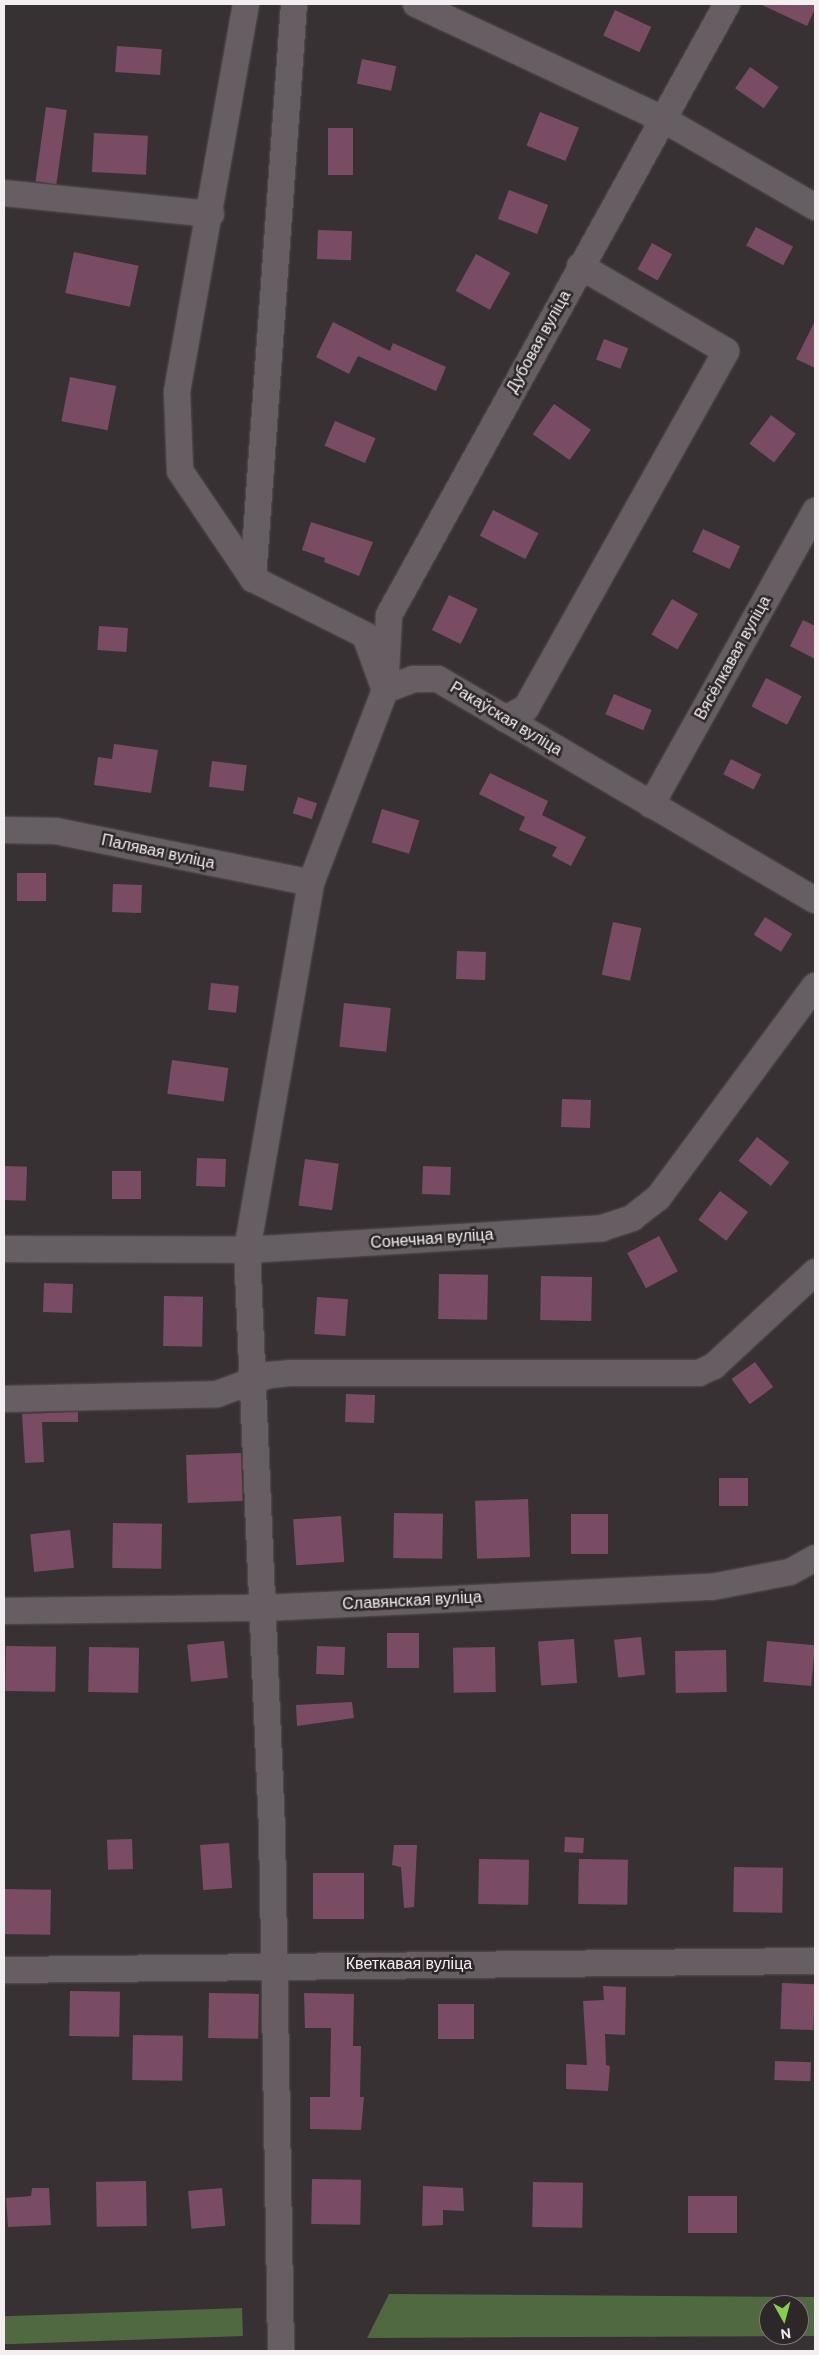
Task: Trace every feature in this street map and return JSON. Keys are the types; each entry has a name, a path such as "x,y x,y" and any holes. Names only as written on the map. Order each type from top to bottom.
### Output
{"street":[{"path":"246,4 211,214 177,392 180,471 253,580 365,635 385,690"},
{"path":"253,580 294,4"},
{"path":"416,4 661,118 815,207"},
{"name":"Дубовая вуліца","path":"281,2351 272,1965 272,1829 264,1608 250,1385 247,1250 311,884 385,690 389,616 661,118 727,4"},
{"path":"4,193 211,214"},
{"path":"505,719 526,708 726,350 580,266"},
{"name":"Вясёлкавая вуліца","path":"650,805 815,511"},
{"name":"Ракаўская вуліца","path":"385,690 413,679 438,679 815,900"},
{"name":"Палявая вуліца","path":"4,830 56,831 311,884"},
{"name":"Сонечная вуліца","path":"4,1249 247,1250 602,1228 632,1218 658,1198 815,986"},
{"path":"4,1400 217,1394 250,1385 269,1375 290,1373 699,1373 714,1366 815,1272"},
{"name":"Славянская вуліца","path":"4,1611 264,1608 712,1587 790,1572 815,1558"},
{"name":"Кветкавая вуліца","path":"4,1970 272,1965 815,1961"}],"green space":[{"path":"389,2294 759,2297 759,2336 367,2338"},
{"path":"809,2297 815,2297 815,2336 809,2336"},
{"path":"242,2308 243,2336 5,2344 4,2316"}],"building":[{"path":"760,4 815,4 815,9 807,26"},
{"path":"615,10 651,27 639,52 603,35"},
{"path":"117,46 162,49 160,75 115,72"},
{"path":"362,59 396,66 391,91 357,83"},
{"path":"750,67 779,87 764,108 735,88"},
{"path":"46,107 67,110 56,184 36,181"},
{"path":"540,112 579,128 565,161 527,145"},
{"path":"328,128 353,128 353,175 328,175"},
{"path":"94,133 148,136 146,175 92,172"},
{"path":"509,190 548,205 537,234 498,219"},
{"path":"756,227 793,247 783,265 746,246"},
{"path":"318,230 352,231 351,260 317,259"},
{"path":"652,243 672,254 658,280 637,269"},
{"path":"74,252 139,266 130,307 65,293"},
{"path":"476,254 510,273 490,310 456,291"},
{"path":"815,321 815,368 796,359"},
{"path":"333,322 390,351 393,343 446,367 436,391 358,356 349,374 316,357"},
{"path":"604,339 628,348 620,369 596,360"},
{"path":"70,377 116,386 108,430 61,421"},
{"path":"554,404 591,430 570,460 533,434"},
{"path":"771,415 796,434 774,462 749,444"},
{"path":"335,421 376,438 365,463 324,446"},
{"path":"493,510 538,533 525,559 480,536"},
{"path":"311,522 373,542 359,576 324,562 325,558 302,550"},
{"path":"703,529 740,546 730,569 692,552"},
{"path":"449,595 478,609 461,644 432,630"},
{"path":"672,599 698,614 677,650 652,635"},
{"path":"803,620 815,626 815,659 790,646"},
{"path":"99,626 128,628 126,652 97,650"},
{"path":"766,678 802,696 787,725 751,707"},
{"path":"614,694 652,710 643,730 605,714"},
{"path":"114,744 158,750 151,793 94,785 98,757 112,759"},
{"path":"731,759 761,774 754,790 723,774"},
{"path":"212,761 247,765 244,791 209,787"},
{"path":"490,773 548,801 542,815 586,837 571,866 552,856 557,847 519,830 525,817 479,794"},
{"path":"298,797 317,803 312,819 293,813"},
{"path":"382,809 419,820 409,854 372,842"},
{"path":"17,873 46,873 46,901 17,901"},
{"path":"113,884 142,885 141,913 112,912"},
{"path":"765,917 792,934 781,952 754,935"},
{"path":"613,922 641,928 630,981 602,975"},
{"path":"457,951 486,952 485,980 456,979"},
{"path":"211,983 239,986 236,1013 208,1010"},
{"path":"344,1003 391,1008 386,1052 339,1047"},
{"path":"172,1060 228,1068 224,1102 167,1094"},
{"path":"562,1099 591,1100 590,1128 561,1127"},
{"path":"757,1137 789,1162 771,1186 739,1161"},
{"path":"197,1158 226,1159 225,1187 196,1186"},
{"path":"305,1159 339,1164 332,1210 298,1206"},
{"path":"4,1166 27,1167 26,1201 4,1200"},
{"path":"423,1166 451,1167 450,1195 422,1194"},
{"path":"112,1171 141,1171 141,1199 112,1199"},
{"path":"720,1191 748,1212 726,1241 698,1220"},
{"path":"659,1236 678,1271 646,1288 627,1253"},
{"path":"439,1274 488,1275 487,1320 438,1319"},
{"path":"541,1276 592,1277 591,1321 540,1320"},
{"path":"44,1283 73,1284 72,1313 43,1312"},
{"path":"164,1296 203,1297 202,1347 163,1346"},
{"path":"317,1297 348,1299 345,1336 314,1334"},
{"path":"755,1362 773,1387 750,1404 732,1379"},
{"path":"346,1394 375,1395 374,1423 345,1422"},
{"path":"78,1412 78,1422 42,1422 44,1462 25,1463 22,1414"},
{"path":"241,1453 243,1501 188,1503 186,1455"},
{"path":"719,1478 748,1478 748,1506 719,1506"},
{"path":"528,1499 530,1557 477,1559 475,1501"},
{"path":"394,1513 443,1514 442,1559 393,1558"},
{"path":"571,1514 608,1514 608,1554 571,1554"},
{"path":"341,1516 344,1562 296,1565 293,1519"},
{"path":"113,1523 162,1524 161,1569 112,1568"},
{"path":"70,1530 74,1568 34,1572 30,1534"},
{"path":"387,1633 419,1633 419,1668 387,1668"},
{"path":"641,1637 645,1675 618,1678 614,1640"},
{"path":"574,1639 577,1683 541,1685 538,1642"},
{"path":"224,1641 228,1678 191,1682 187,1645"},
{"path":"767,1641 815,1645 811,1686 763,1682"},
{"path":"6,1646 56,1647 55,1692 5,1691"},
{"path":"317,1646 345,1647 344,1675 316,1674"},
{"path":"89,1647 139,1648 138,1693 88,1692"},
{"path":"495,1647 496,1692 454,1693 453,1648"},
{"path":"726,1650 727,1692 676,1693 675,1651"},
{"path":"352,1702 354,1718 297,1726 296,1705"},
{"path":"565,1837 584,1838 583,1853 564,1852"},
{"path":"132,1839 133,1869 108,1870 107,1840"},
{"path":"229,1843 232,1888 203,1890 200,1845"},
{"path":"394,1845 417,1845 414,1907 404,1908 401,1867 392,1865"},
{"path":"479,1859 529,1860 528,1905 478,1904"},
{"path":"579,1859 628,1860 627,1905 578,1904"},
{"path":"734,1867 783,1868 782,1913 733,1912"},
{"path":"313,1873 364,1873 364,1919 313,1919"},
{"path":"4,1889 51,1890 50,1935 4,1934"},
{"path":"782,1983 815,1984 813,2030 780,2029"},
{"path":"603,1986 626,1987 625,2035 605,2034 606,2065 610,2066 608,2091 566,2089 566,2064 587,2065 583,2001 604,2000"},
{"path":"70,1991 120,1992 119,2037 69,2036"},
{"path":"209,1993 259,1994 258,2039 208,2038"},
{"path":"304,1993 354,1994 353,2046 361,2046 360,2097 364,2097 361,2130 310,2129 310,2097 330,2097 331,2028 305,2028"},
{"path":"438,2004 474,2004 474,2039 438,2039"},
{"path":"133,2035 183,2036 182,2081 132,2080"},
{"path":"775,2061 811,2062 810,2081 774,2080"},
{"path":"312,2179 361,2180 360,2225 311,2224"},
{"path":"146,2181 147,2226 97,2227 96,2182"},
{"path":"533,2182 583,2183 582,2228 532,2227"},
{"path":"423,2186 463,2188 464,2211 443,2210 443,2225 422,2226"},
{"path":"32,2188 49,2188 51,2225 8,2227 6,2198 31,2196"},
{"path":"222,2188 225,2226 191,2229 188,2191"},
{"path":"688,2196 737,2196 737,2233 688,2233"}]}
